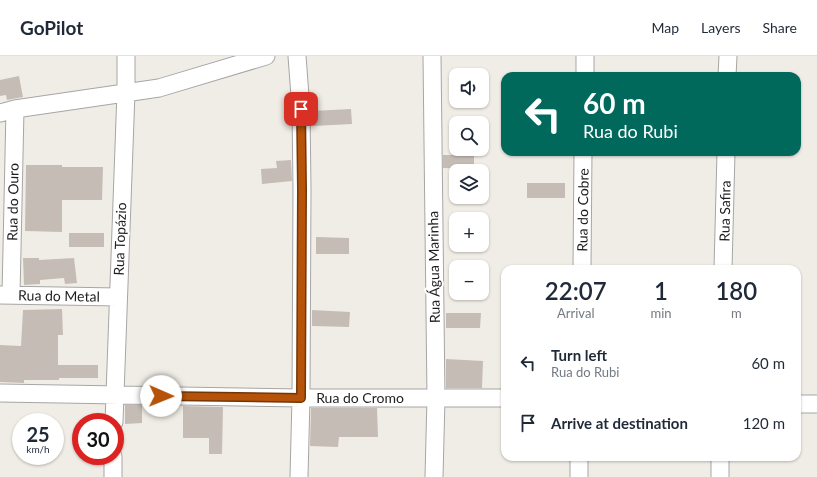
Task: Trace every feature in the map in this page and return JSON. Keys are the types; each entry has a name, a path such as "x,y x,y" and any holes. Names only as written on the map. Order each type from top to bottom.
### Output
{"street":[{"name":"Rua Topázio","path":"114,413 126,92 126,56"},
{"path":"8,111 159,88 266,56"},
{"path":"297,56 301,109 302,190 299,477"},
{"name":"Rua Água Marinha","path":"432,56 436,398 434,477"},
{"path":"584,72 585,56"},
{"path":"727,72 728,56"},
{"name":"Rua do Ouro","path":"6,295 8,111"},
{"name":"Rua do Cobre","path":"582,265 583,156"},
{"name":"Rua Safira","path":"723,265 726,156"},
{"name":"Rua do Metal","path":"6,295 118,297"},
{"name":"Rua do Cromo","path":"0,393 301,398 501,398"},
{"path":"801,404 817,404"},
{"path":"579,461 579,477"},
{"path":"720,461 720,477"},
{"path":"113,465 113,477"}],"building":[{"path":"19,76 23,97 7,100 6,95 0,96 0,80"},
{"path":"351,109 352,124 313,126 312,111"},
{"path":"443,155 474,156 474,164 449,164 449,168 443,168"},
{"path":"291,160 292,181 262,184 261,169 277,168 276,161"},
{"path":"26,165 103,167 102,200 62,200 62,232 25,231"},
{"path":"527,183 565,183 565,198 527,198"},
{"path":"69,233 104,233 104,247 69,247"},
{"path":"316,237 349,238 349,254 316,254"},
{"path":"23,258 39,258 39,260 74,258 77,283 65,284 64,278 40,280 40,284 24,285"},
{"path":"62,309 63,335 58,335 58,365 98,365 98,378 24,380 24,383 0,382 0,345 21,346 23,310"},
{"path":"312,310 350,312 349,327 312,326"},
{"path":"446,313 481,313 480,328 446,328"},
{"path":"446,359 483,361 482,388 446,388"},
{"path":"125,405 142,405 142,423 125,424"},
{"path":"183,406 223,407 222,454 209,454 209,438 183,438"},
{"path":"311,408 377,408 378,437 339,437 338,447 310,446"}],"route":[{"path":"161,396 301,398 301,109"}]}
